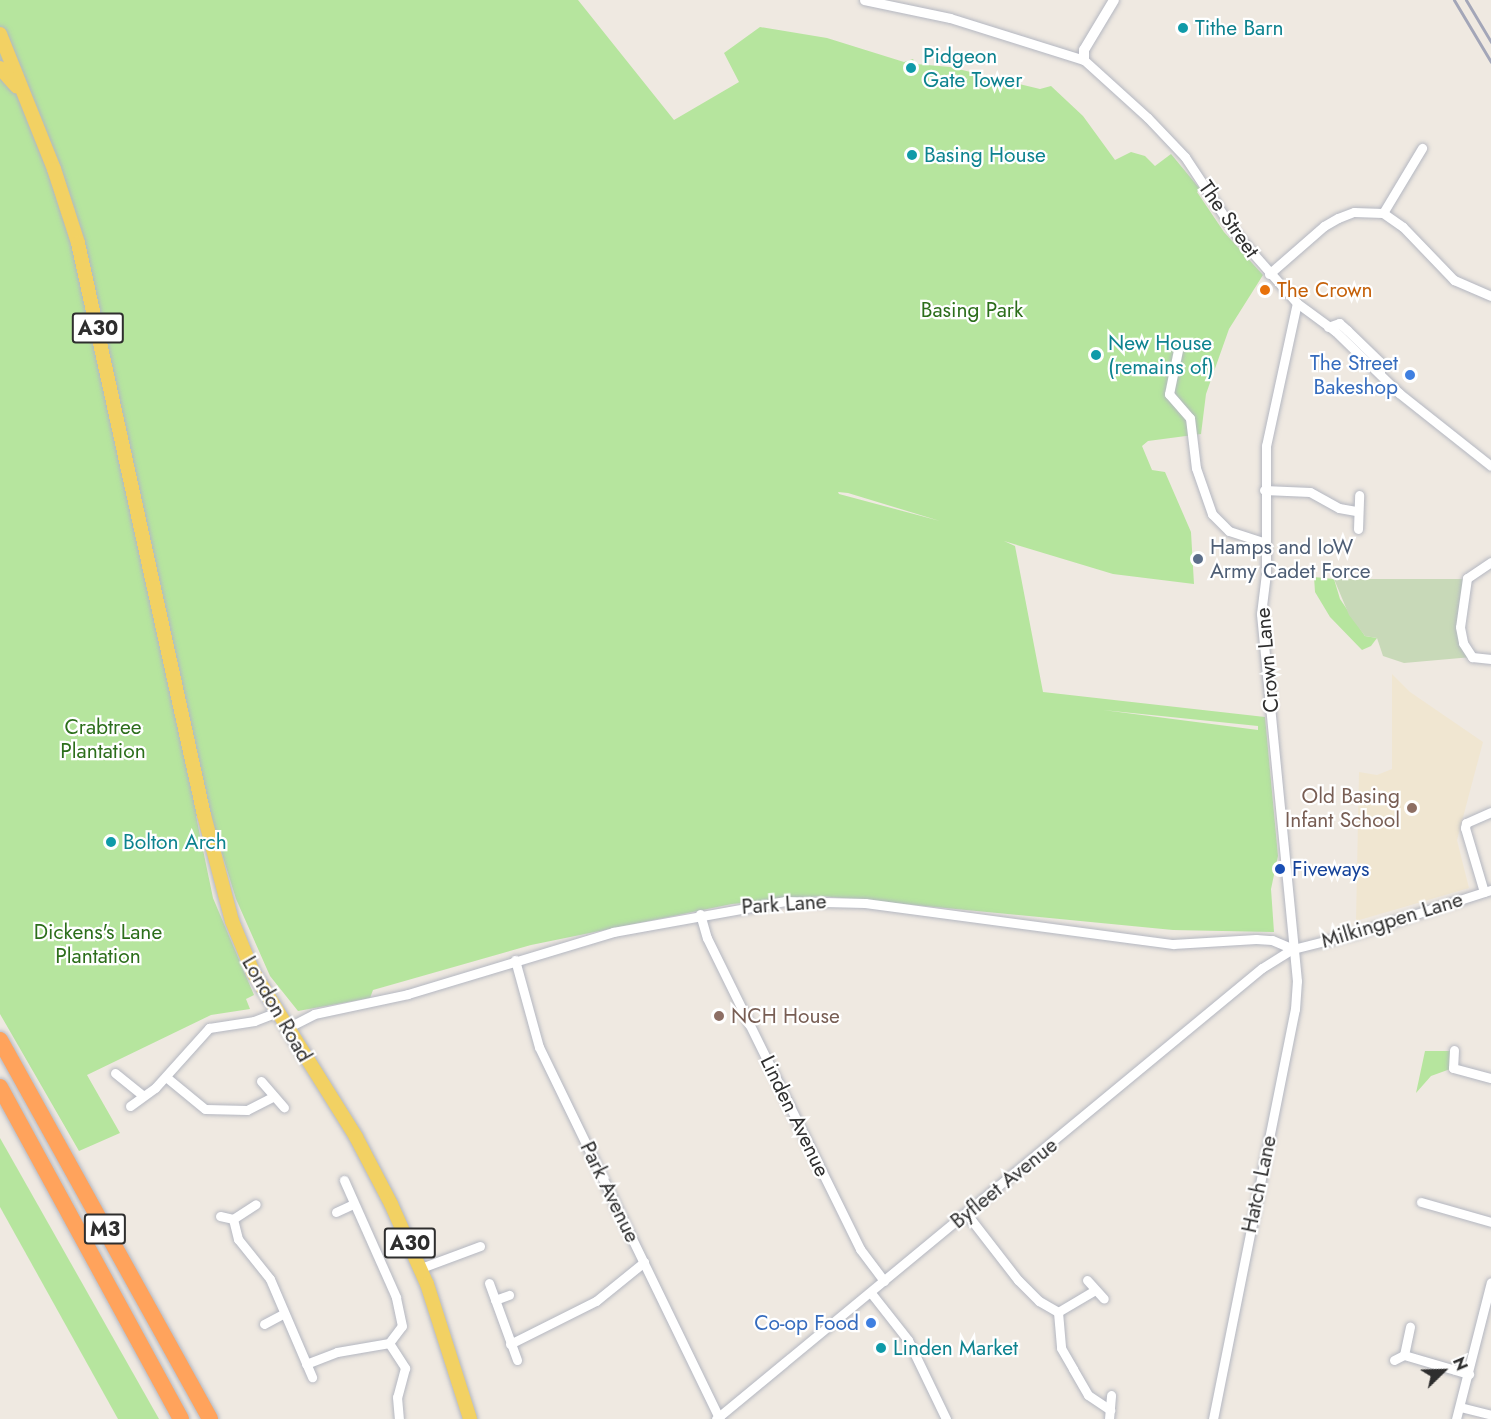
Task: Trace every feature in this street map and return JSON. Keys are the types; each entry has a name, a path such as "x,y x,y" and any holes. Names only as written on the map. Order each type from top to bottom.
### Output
{"highway":[{"name":"M3","path":"0,1040 210,1419"},
{"name":"M3","path":"0,1087 181,1419"}],"main road":[{"name":"A30","path":"0,34 20,91"},
{"name":"A30","path":"0,68 20,91"},
{"name":"London Road","path":"20,91 54,169 78,243 220,882 244,954 371,1164 421,1268 470,1419"}],"street":[{"path":"864,0 950,18 1084,60 1084,50 1114,0"},
{"name":"The Street","path":"1084,60 1148,118 1185,157 1236,234 1297,303 1491,466"},
{"path":"1383,213 1422,148"},
{"path":"1269,274 1324,226 1338,218 1354,212 1383,213 1403,227 1454,280 1491,296"},
{"name":"Crown Lane","path":"1293,949 1262,626 1264,490 1271,411 1297,303"},
{"path":"1178,350 1169,394 1190,418 1196,468 1212,513 1229,531 1265,543"},
{"path":"1264,490 1310,492 1339,508 1356,511"},
{"path":"1358,529 1356,511 1359,495"},
{"path":"1491,562 1467,578 1460,627 1462,643 1472,657 1491,659"},
{"path":"1488,891 1466,823 1491,812"},
{"name":"Milkingpen Lane","path":"1293,949 1360,932 1488,891"},
{"name":"Park Lane","path":"287,1028 314,1014 408,994 612,932 700,914 785,901 833,901 1173,944 1272,940 1293,949"},
{"name":"Linden Avenue","path":"700,914 707,938 860,1249 884,1281"},
{"name":"Byfleet Avenue","path":"718,1418 1203,1015 1262,968 1293,949"},
{"name":"Hatch Lane","path":"1213,1419 1237,1284 1291,1034 1296,981 1293,949"},
{"name":"Park Avenue","path":"515,960 539,1047 718,1418"},
{"path":"130,1106 166,1077 209,1028 255,1021 277,1011"},
{"path":"1454,1050 1453,1068 1491,1078"},
{"path":"116,1073 142,1095"},
{"path":"166,1077 205,1109 247,1110 272,1097"},
{"path":"261,1081 272,1097 284,1107"},
{"path":"306,1364 338,1352 389,1343 402,1326 401,1316 381,1261 344,1180"},
{"path":"1421,1202 1491,1222"},
{"path":"220,1216 233,1219 256,1204"},
{"path":"336,1212 353,1204"},
{"path":"966,1213 1018,1280 1039,1301 1058,1312"},
{"path":"233,1219 238,1239 270,1279 312,1377"},
{"path":"421,1268 480,1245"},
{"path":"510,1344 596,1301 644,1262"},
{"path":"1088,1280 1104,1299"},
{"path":"1456,1419 1488,1305 1491,1282"},
{"path":"489,1283 517,1360"},
{"path":"1058,1312 1095,1290"},
{"path":"871,1293 908,1340 946,1419"},
{"path":"495,1300 509,1295"},
{"path":"1058,1312 1058,1332 1065,1355 1088,1395 1109,1415"},
{"path":"264,1324 284,1314"},
{"path":"1404,1355 1410,1327"},
{"path":"389,1343 402,1358 405,1368 398,1397 399,1419"},
{"path":"1394,1360 1404,1355 1469,1374"},
{"path":"1109,1415 1111,1395"},
{"path":"1460,1407 1491,1414"}],"shaded area":[{"name":"Old Basing Infant School","path":"1392,674 1410,692 1483,742 1457,840 1469,888 1356,921 1359,772 1377,775 1392,769"}],"green space":[{"path":"0,0 578,0 674,120 739,82 724,53 760,27 827,38 904,62 913,59 916,64 950,67 1040,89 1051,86 1083,116 1115,160 1131,152 1145,156 1155,166 1171,154 1200,189 1197,192 1224,232 1263,275 1229,329 1206,394 1201,434 1148,441 1142,446 1152,470 1165,472 1191,532 1194,584 1113,574 1004,541 1015,546 1043,692 1265,717 1278,856 1271,889 1274,932 1173,930 821,896 732,904 531,945 373,990 370,998 298,1011 270,976 236,899 209,812 196,816 213,898 254,995 246,999 250,1009 211,1015 87,1075 120,1133 79,1151 0,1014","holes":["838,492 848,493 940,521 839,494","1103,710 1258,726 1258,730"]},
{"path":"1314,577 1334,579 1340,599 1365,636 1377,638 1371,646 1362,650 1330,617 1315,592"},
{"path":"1334,579 1465,579 1459,627 1472,657 1404,663 1383,656 1377,638 1365,636 1349,615"},
{"path":"1425,1051 1454,1051 1453,1068 1431,1076 1416,1093"},
{"path":"0,1138 159,1419 118,1419 0,1207"}],"railway":[{"path":"1454,0 1491,62"},
{"path":"1466,0 1491,42"}],"place":[{"name":"Tithe Barn","path":"1183,28"},
{"name":"Pidgeon Gate Tower","path":"911,68"},
{"name":"Basing House","path":"912,155"},
{"name":"The Crown","path":"1265,290"},
{"name":"New House (remains of)","path":"1096,355"},
{"name":"The Street Bakeshop","path":"1410,375"},
{"name":"Hamps and IoW Army Cadet Force","path":"1198,559"},
{"name":"Old Basing Infant School","path":"1412,808"},
{"name":"Bolton Arch","path":"111,842"},
{"name":"Fiveways","path":"1280,869"},
{"name":"NCH House","path":"719,1016"},
{"name":"Co-op Food","path":"871,1323"},
{"name":"Linden Market","path":"881,1348"}],"park label":[{"name":"Basing Park","path":"972,310"},
{"name":"Crabtree Plantation","path":"103,739"},
{"name":"Dickens's Lane Plantation","path":"98,944"}]}
